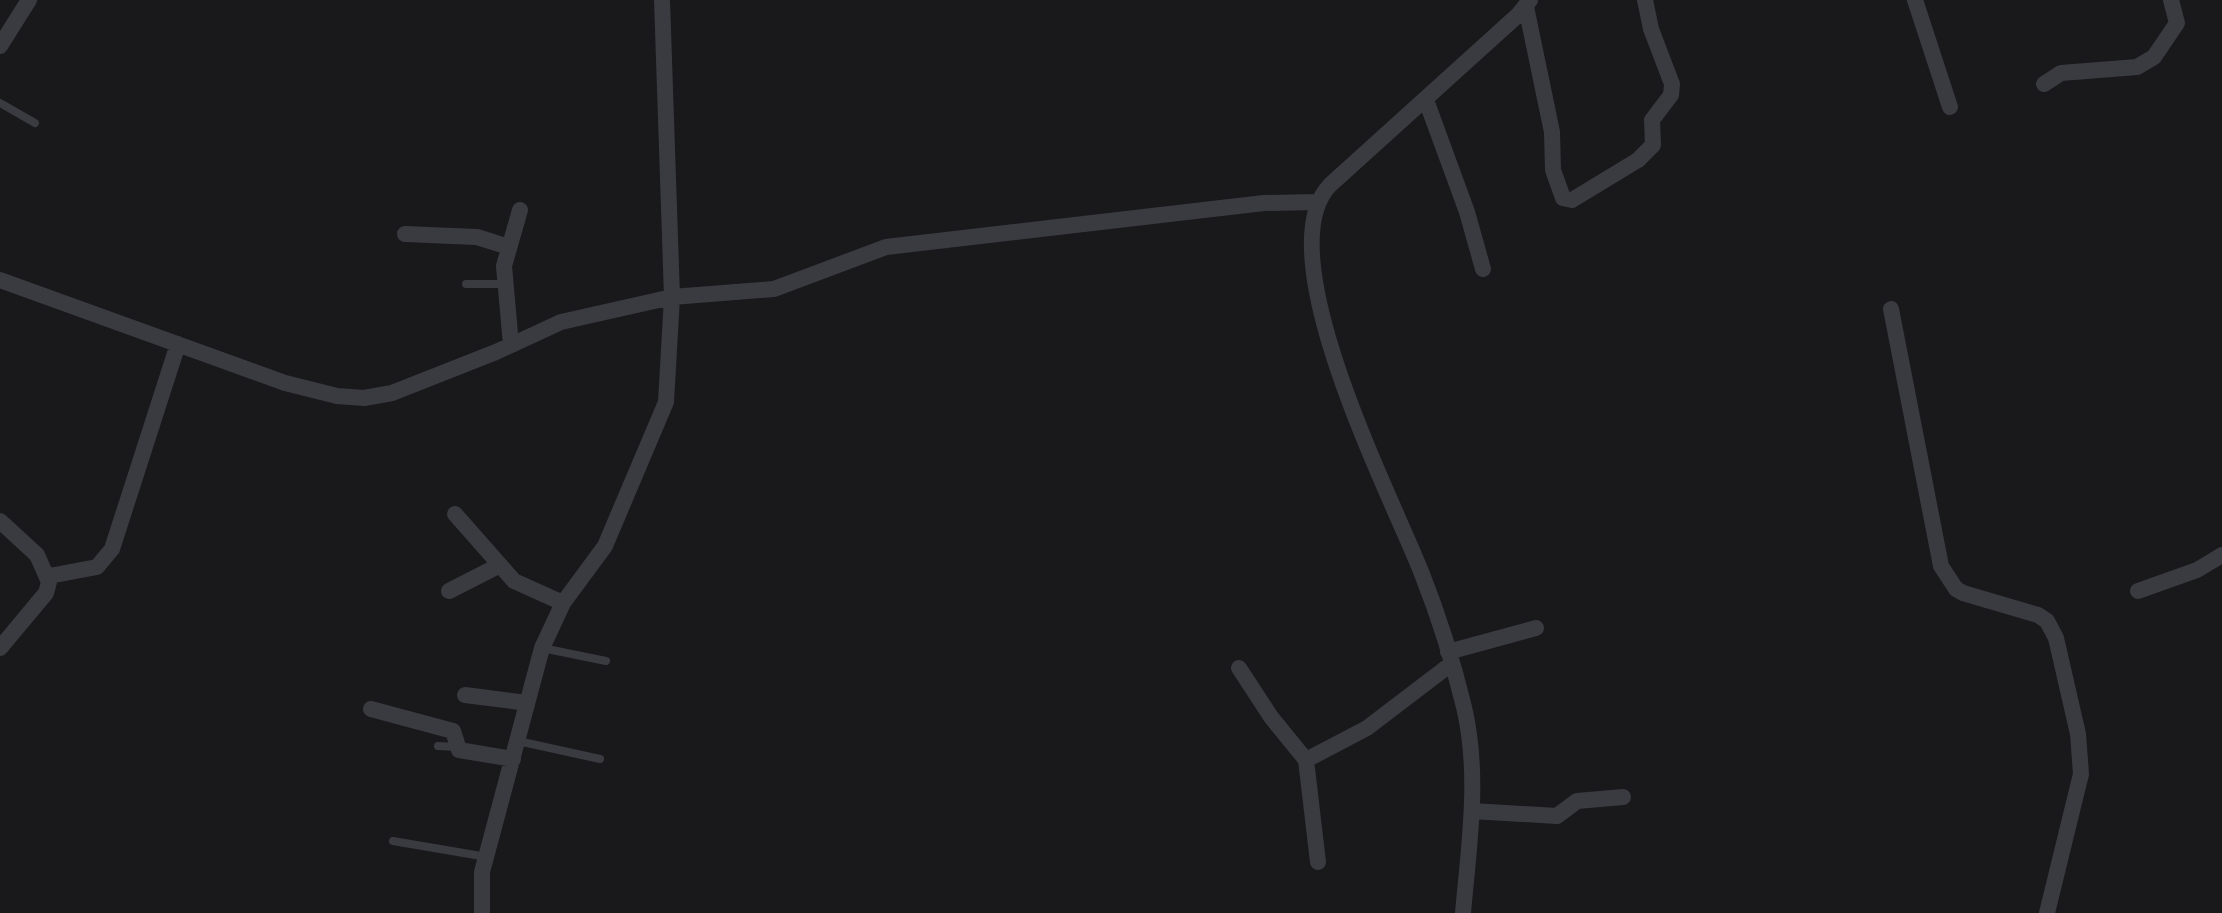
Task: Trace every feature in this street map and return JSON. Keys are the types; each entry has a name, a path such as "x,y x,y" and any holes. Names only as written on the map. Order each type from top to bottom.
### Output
{"street":[{"path":"482,913 479,889 542,648 563,603 605,546 666,402 672,297 662,0"},
{"path":"1528,4 1552,132 1557,189 1563,198 1572,200 1638,160 1653,145 1652,120 1671,95 1672,84 1651,29 1645,0"},
{"path":"1915,0 1950,107"},
{"path":"2044,84 2061,73 2137,67 2148,62 2177,23 2171,0"},
{"path":"0,46 26,1"},
{"path":"1463,913 1472,811 1472,756 1450,658 1421,572 1339,376 1314,262 1311,233 1317,202 1330,185 1528,4"},
{"path":"1426,100 1467,212 1483,269"},
{"path":"0,280 285,383 337,396 364,398 392,393 561,322 672,297 774,289 886,247 1277,202 1317,202"},
{"path":"511,345 504,284 509,247 520,210"},
{"path":"405,234 477,237 509,247"},
{"path":"1891,309 1941,566 1956,589 2038,615 2047,621 2056,638 2078,734 2081,774 2047,913"},
{"path":"49,576 97,567 112,549 178,344"},
{"path":"455,514 514,581 563,603"},
{"path":"0,521 37,555 49,576 46,593 0,648"},
{"path":"2138,591 2197,570 2222,555"},
{"path":"449,591 498,566"},
{"path":"1306,760 1367,728 1450,658 1536,628"},
{"path":"1239,668 1271,717 1306,760 1318,862"},
{"path":"465,695 527,703"},
{"path":"371,709 453,731 456,747 513,759"},
{"path":"1472,811 1557,816 1577,801 1623,797"}],"lane":[{"path":"0,103 35,123"},
{"path":"466,284 504,284"},
{"path":"542,648 606,661"},
{"path":"518,741 600,759"},
{"path":"438,746 456,747"},
{"path":"393,841 487,857"}]}
